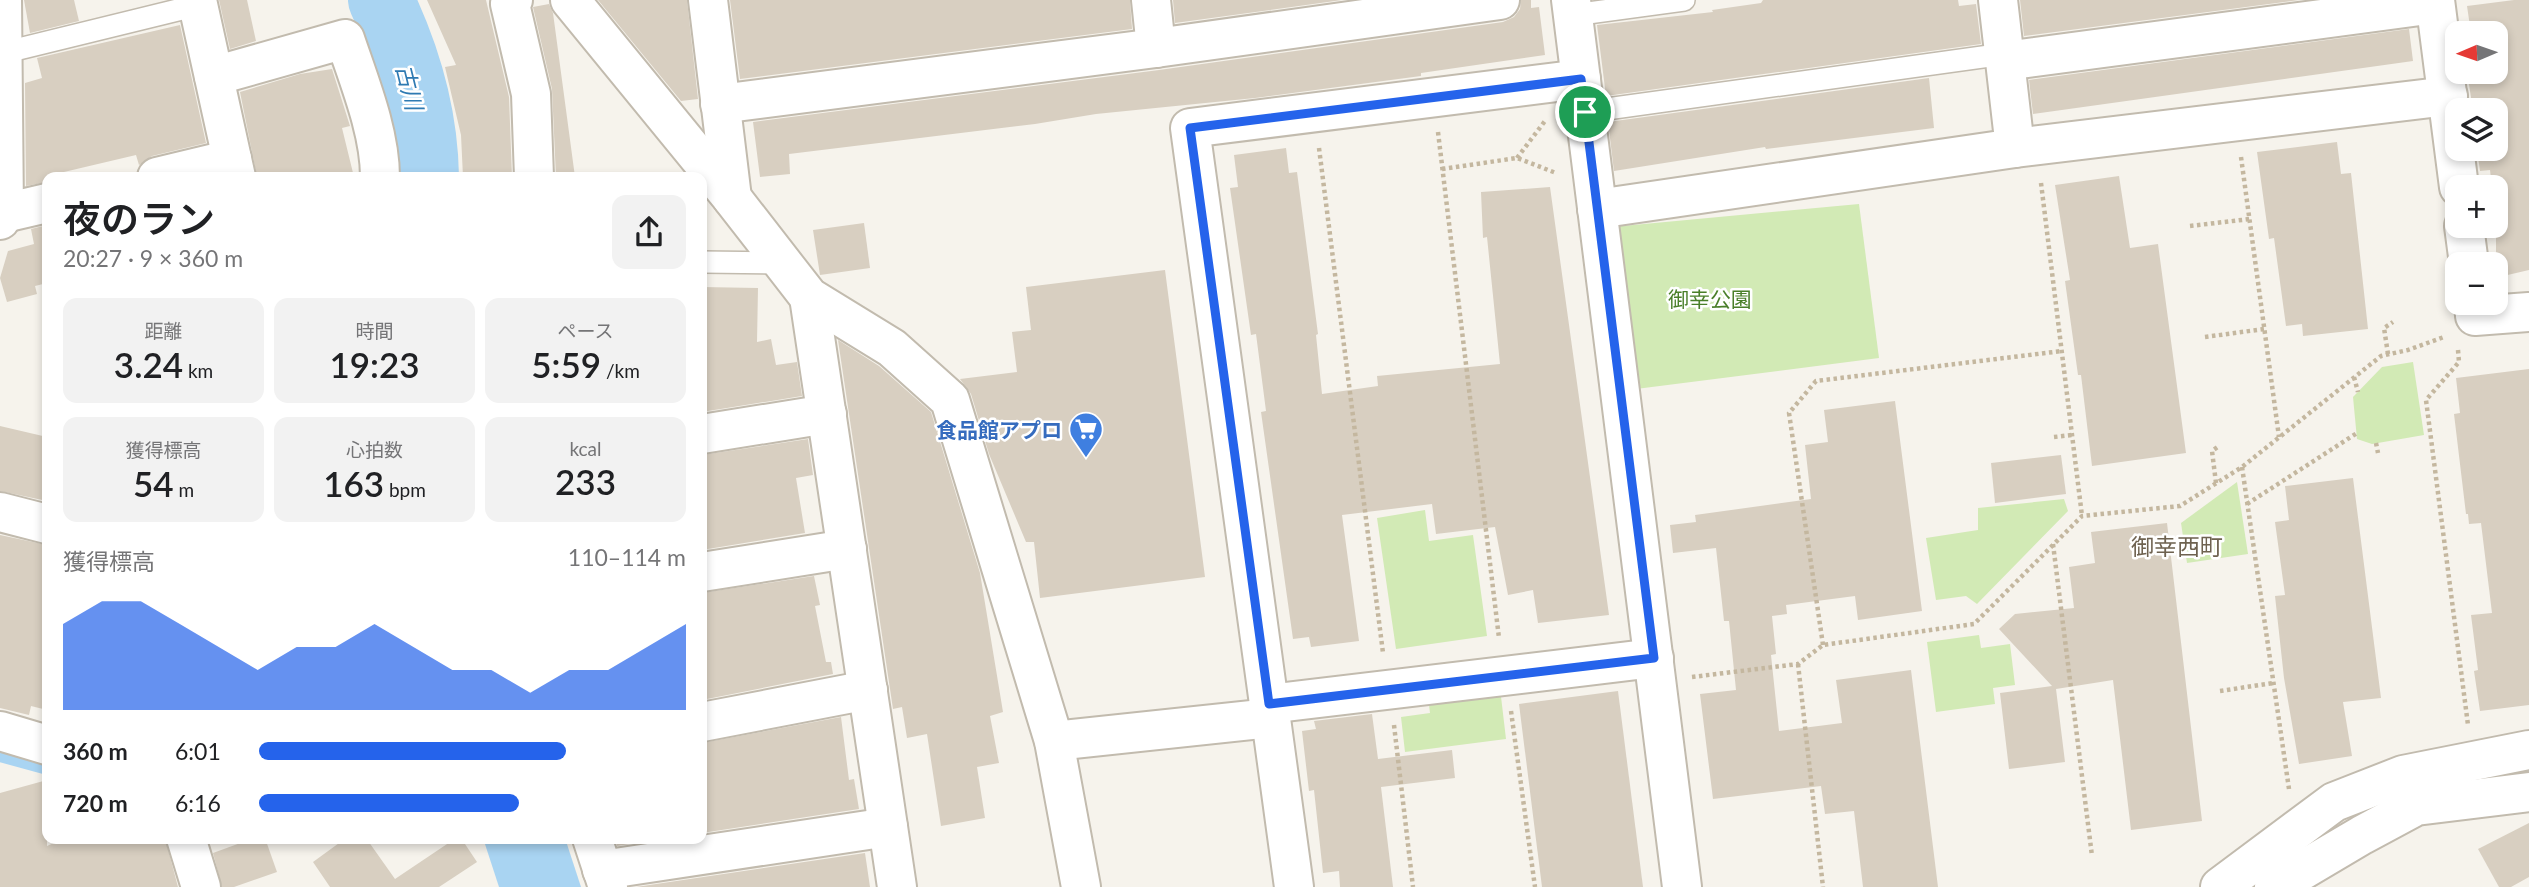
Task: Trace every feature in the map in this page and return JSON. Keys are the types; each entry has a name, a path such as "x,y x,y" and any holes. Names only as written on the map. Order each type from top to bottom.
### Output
{"street":[{"path":"2,0 2,216 42,204"},
{"path":"513,0 510,4 531,94 534,172"},
{"path":"570,0 809,297 892,348 950,400 1054,741 1081,887"},
{"path":"708,0 732,198"},
{"path":"1151,0 1156,48"},
{"path":"720,104 1156,48 1500,0"},
{"path":"1998,0 2015,148"},
{"path":"2005,57 2435,2 2458,175"},
{"path":"197,3 234,168 200,172"},
{"path":"1572,8 1597,209 1666,668 1682,887"},
{"path":"214,76 345,38 364,96 380,172"},
{"path":"1294,887 1190,128 1583,96"},
{"path":"1597,209 2015,148 2448,96"},
{"path":"809,297 897,887"},
{"path":"2508,314 2529,312"},
{"path":"707,432 827,414"},
{"path":"0,512 42,523"},
{"path":"707,571 847,549"},
{"path":"1054,741 1270,711 1387,674 1503,659 1666,668"},
{"path":"707,721 868,690"},
{"path":"0,731 42,744"},
{"path":"2220,887 2334,802 2403,775 2529,750"},
{"path":"2274,887 2416,806 2529,792"},
{"path":"601,865 888,827"},
{"path":"188,844 199,881"}],"lane":[{"path":"1572,8 1684,0"},
{"path":"2,53 197,3"},
{"path":"1583,96 2005,57"},
{"path":"707,262 783,263"}],"path":[{"path":"1517,159 1547,119"},
{"path":"1437,127 1503,659 1535,887"},
{"path":"1318,143 1413,887"},
{"path":"2241,154 2279,438"},
{"path":"1442,169 1517,159 1558,174"},
{"path":"2041,181 2082,516"},
{"path":"2190,226 2250,219"},
{"path":"2388,355 2384,328 2393,322"},
{"path":"2205,337 2264,329"},
{"path":"1666,668 1798,664 1823,645 1974,624 2082,516 2180,506 2242,467 2381,356 2408,350 2448,335"},
{"path":"2458,350 2459,362 2426,400 2473,761"},
{"path":"1823,645 1789,413 1816,381 2062,351"},
{"path":"2354,377 2358,392"},
{"path":"2248,504 2357,433"},
{"path":"2054,437 2072,435"},
{"path":"2376,443 2378,453"},
{"path":"2216,483 2212,451 2219,446"},
{"path":"2242,467 2295,831"},
{"path":"2053,544 2092,856"},
{"path":"1798,664 1824,887"},
{"path":"2220,691 2273,683"}],"green space":[{"name":"御幸公園","path":"1859,204 1879,358 1636,389 1612,227"},
{"path":"2413,362 2424,435 2372,444 2357,439 2353,397 2382,367"},
{"path":"2237,482 2248,554 2187,563 2181,523"},
{"path":"2064,499 2068,511 1977,604 1966,596 1936,600 1926,538 1978,530 1978,508"},
{"path":"1425,510 1429,541 1473,535 1487,636 1396,649 1377,518"},
{"path":"1979,635 1981,648 2010,644 2015,685 1993,688 1995,704 1936,712 1927,642"},
{"path":"1500,688 1506,739 1405,752 1401,717 1430,713 1428,697"}],"water":[{"path":"485,844 567,844 581,887 499,887"}],"building":[{"path":"24,0 74,0 79,21 30,33"},
{"path":"219,0 247,0 256,41 230,49"},
{"path":"427,0 486,0 509,97 512,172 463,172 461,135 445,67 456,65"},
{"path":"598,0 687,0 698,99 681,101"},
{"path":"730,0 1130,0 1132,29 740,79"},
{"path":"1173,0 1342,0 1175,23"},
{"path":"1521,0 1531,0 1531,8 1539,7 1545,55 1421,73 1421,76 1255,98 1096,114 789,154 790,174 760,177 753,122 1159,70 1503,22 1514,17 1520,9"},
{"path":"1763,0 1958,0 1959,6 1976,4 1981,44 1606,96 1597,25 1713,12 1712,10 1761,3"},
{"path":"2020,0 2299,0 2024,36"},
{"path":"2529,0 2529,270 2508,275 2508,252 2496,252 2496,238 2508,238 2508,175 2491,175 2490,170 2480,171 2479,161 2508,161 2508,98 2471,98 2469,84 2508,84 2508,21 2469,21 2467,6"},
{"path":"549,4 553,13 574,172 556,172 552,89 533,7"},
{"path":"180,25 206,143 152,156 139,165 136,155 64,172 42,172 42,183 26,186 25,83 42,78 37,58"},
{"path":"2409,29 2413,61 2033,114 2029,80"},
{"path":"332,69 350,126 342,128 353,172 256,172 240,92 300,74"},
{"path":"1929,78 1934,128 1765,147 1614,171 1608,122"},
{"path":"2337,142 2341,174 2351,173 2368,329 2303,336 2302,324 2286,326 2274,238 2269,239 2257,152"},
{"path":"1286,148 1289,173 1297,172 1318,334 1322,394 1378,386 1377,376 1500,364 1487,237 1483,238 1481,192 1550,187 1609,615 1538,623 1533,590 1508,595 1495,527 1436,534 1432,504 1342,515 1359,641 1311,647 1309,637 1293,639 1261,412 1266,411 1256,334 1251,335 1230,188 1238,187 1234,155"},
{"path":"2119,176 2130,248 2158,244 2186,453 2092,466 2081,375 2078,375 2065,281 2070,280 2055,185"},
{"path":"864,223 870,268 820,275 813,230"},
{"path":"42,226 42,284 35,286 37,294 7,302 0,278 8,251 34,244 31,229"},
{"path":"1165,270 1205,577 1040,598 1034,542 1026,542 989,454 971,394 960,379 1017,372 1012,332 1031,330 1026,287"},
{"path":"707,287 758,288 757,342 771,339 776,365 797,362 802,396 707,411"},
{"path":"838,340 879,366 931,412 980,573 1003,712 990,716 999,763 977,767 985,818 941,826 927,734 907,738 902,707 893,709"},
{"path":"2529,369 2529,705 2480,711 2474,671 2478,670 2471,615 2492,613 2481,523 2469,524 2466,514 2454,414 2460,413 2456,378"},
{"path":"1895,401 1922,611 1858,620 1855,596 1786,605 1787,614 1772,616 1776,654 1771,655 1779,731 1842,723 1836,680 1911,670 1938,887 1863,887 1854,811 1825,814 1821,786 1713,799 1700,694 1736,690 1729,621 1724,621 1716,548 1673,553 1670,525 1696,522 1695,515 1811,499 1805,445 1828,442 1824,410"},
{"path":"0,426 42,436 42,500 0,491"},
{"path":"808,439 813,475 796,478 805,533 707,549 707,454"},
{"path":"2061,455 2066,494 1995,503 1991,463"},
{"path":"2353,478 2381,698 2343,702 2352,756 2299,764 2284,678 2275,596 2285,595 2275,522 2289,520 2285,486"},
{"path":"2167,523 2202,821 2131,830 2113,680 2056,689 2065,762 2009,769 2000,693 2052,686 1999,629 2015,614 2074,608 2069,567 2095,563 2091,532"},
{"path":"0,535 42,544 42,709 31,706 29,715 0,708"},
{"path":"814,576 820,605 815,606 826,662 831,662 833,674 707,699 707,592"},
{"path":"1618,691 1643,887 1542,887 1519,704"},
{"path":"1372,714 1378,759 1452,750 1455,778 1381,787 1393,887 1340,887 1339,871 1323,873 1314,790 1309,791 1302,731 1316,729 1314,721"},
{"path":"841,717 849,780 854,779 859,809 707,832 707,742"},
{"path":"42,781 42,844 47,846 167,844 178,887 0,887 0,793"},
{"path":"2529,823 2529,877 2511,887 2499,887 2478,849"},
{"path":"238,844 267,844 277,872 234,887 222,887 213,853"},
{"path":"338,844 370,844 395,879 447,844 465,844 477,862 439,887 330,887 313,862"},
{"path":"865,853 870,887 636,887"}],"waterway":[{"name":"古川","path":"381,0 399,42 413,86 422,131 426,172"},
{"path":"0,757 42,769"}],"place":[{"name":"食品館アプロ","path":"1086,459"}],"district":[{"name":"御幸西町","path":"2177,546"}],"route":[{"path":"1581,79 1585,112 1654,658 1269,704 1190,128 1581,79"}]}
